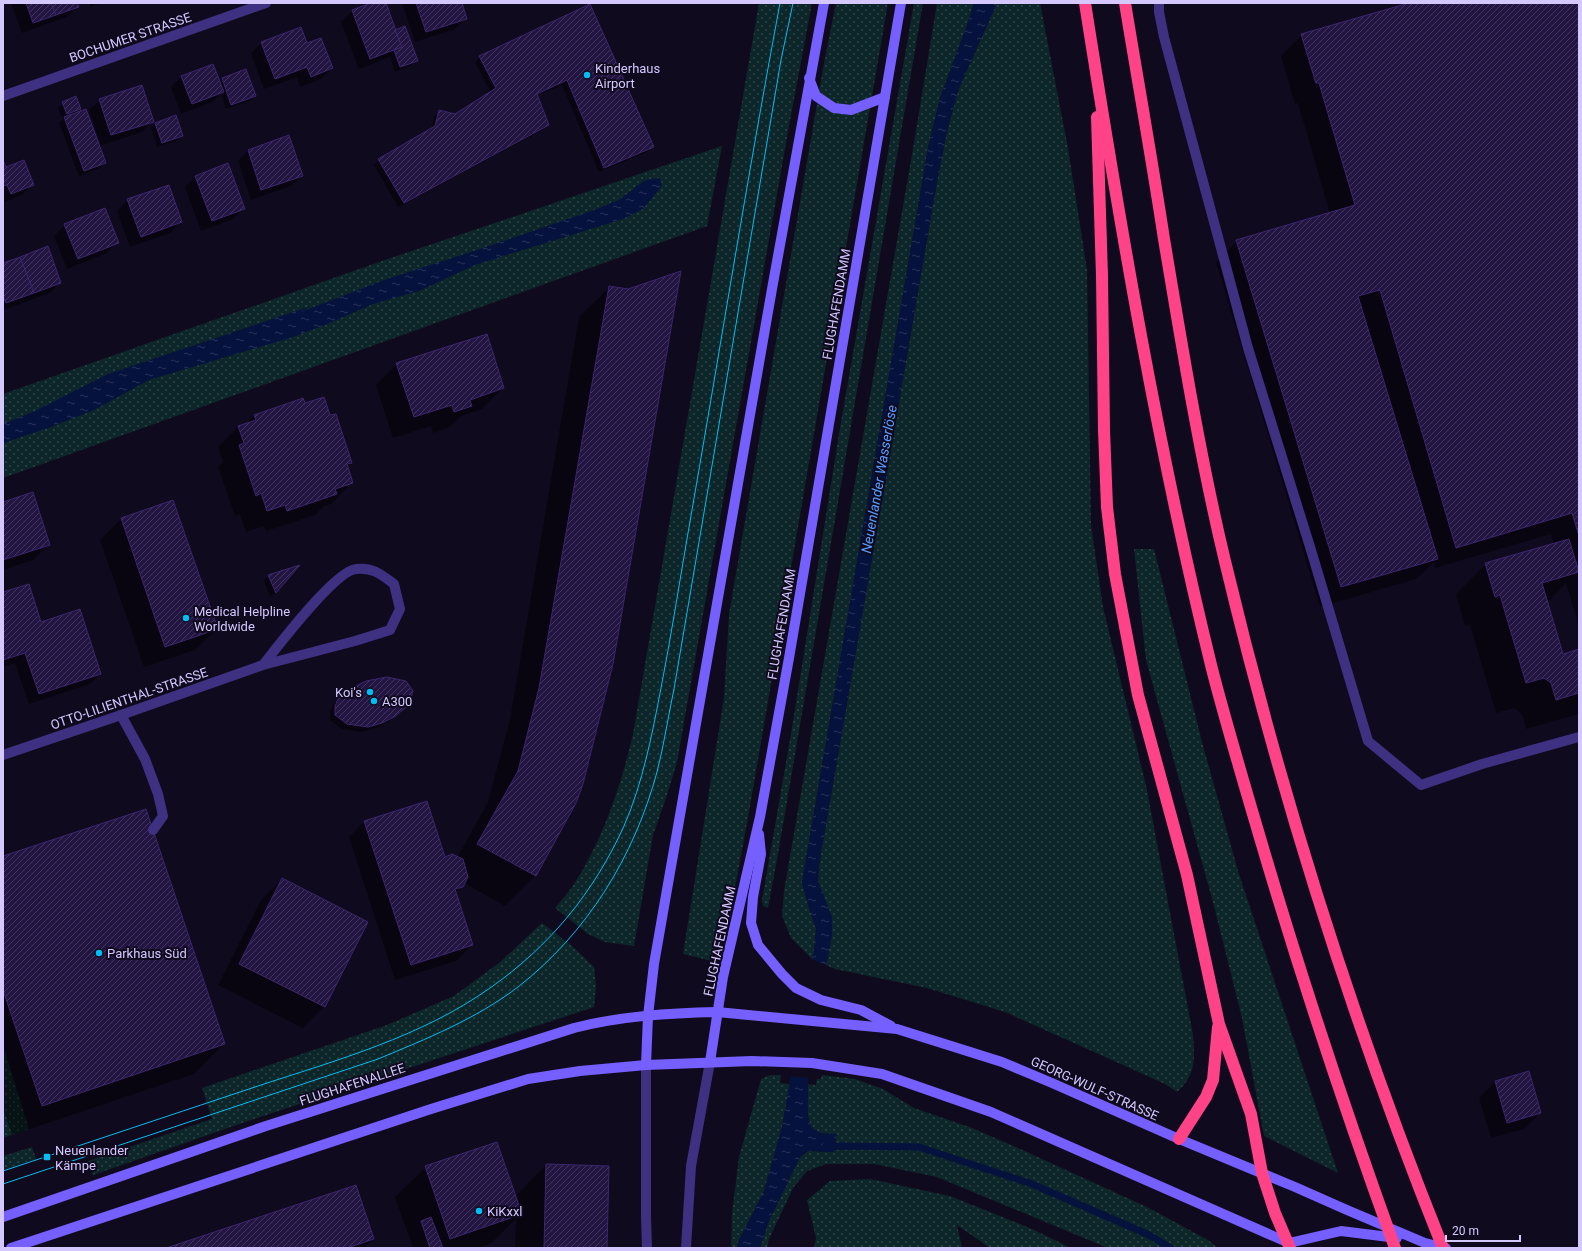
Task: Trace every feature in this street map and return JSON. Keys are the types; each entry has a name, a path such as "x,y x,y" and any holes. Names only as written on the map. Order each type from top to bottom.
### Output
{"highway":[{"path":"1085,3 1125,244 1156,410 1184,549 1213,672 1284,919 1358,1146 1395,1248"},
{"path":"1125,3 1190,398 1224,555 1254,678 1286,792 1326,921 1406,1156 1444,1248"},
{"path":"1096,71 1102,276 1104,430 1107,508 1115,574 1138,695 1187,874 1219,1024 1251,1114 1262,1173 1275,1213 1290,1246 1301,1248"},
{"path":"1179,1140 1206,1097 1213,1080 1219,1024"}],"main road":[{"path":"646,1065 648,1016 660,927 809,78 824,3"},
{"name":"FLUGHAFENDAMM","path":"710,1062 724,977 758,826 789,658 901,3"},
{"path":"809,78 816,96 834,108 851,110 885,98"},
{"path":"758,826 761,854 753,897 751,923 758,945 782,974 796,988 821,1000 861,1010 897,1029"},
{"name":"GEORG-WULF-STRASSE","path":"718,1012 897,1029 1002,1062 1179,1140 1262,1173 1425,1243 1444,1248"},
{"name":"FLUGHAFENALLEE","path":"3,1217 274,1123 559,1032 605,1020 718,1012"},
{"path":"11,1248 431,1109 528,1079 580,1071 646,1065 710,1062 812,1063 882,1074 991,1112 1290,1246 1341,1231 1425,1243"}],"street":[{"name":"BOCHUMER STRASSE","path":"3,96 266,3"},
{"path":"1159,3 1159,12 1164,37 1248,348 1311,550 1368,741 1421,785 1482,764 1579,737"},
{"name":"OTTO-LILIENTHAL-STRASSE","path":"3,755 121,716 263,665 355,641 390,630 400,609 394,584 377,571 355,568 337,579 307,610 263,665"},
{"path":"121,716 145,759 158,794 163,816 153,830"},
{"name":"FLUGHAFENDAMM","path":"686,1248 691,1166 710,1062"},
{"path":"646,1065 647,1248"}],"green space":[{"path":"759,3 812,3 677,762 653,835 634,946 605,942 588,934 555,908 569,892 595,846 617,791 633,734"},
{"path":"836,3 888,3 749,812 735,888 726,925 712,961 683,954 724,698 729,614 824,63"},
{"path":"914,3 923,3 768,908 763,906 762,900 791,734 840,428"},
{"path":"937,3 974,3 940,98 928,148 802,882 816,929 813,960 791,938 782,916 784,891"},
{"path":"997,3 1040,3 1068,148 1087,270 1091,525 1103,607 1147,790 1193,1035 1193,1066 1188,1079 1177,1092 1165,1084 1005,1012 927,988 835,969 826,965 832,935 818,881 819,865 938,176 947,131 959,88"},
{"path":"722,146 707,226 3,478 3,394 385,260"},
{"path":"1134,549 1154,549 1202,742 1238,871 1338,1173 1264,1136 1242,1018 1213,902 1146,660"},
{"path":"542,923 572,946 594,967 596,987 594,1007 248,1121 93,1175 88,1161 212,1119 202,1088 387,1025 454,996 499,963"},
{"path":"3,1045 29,1129 3,1138"},
{"path":"770,1075 781,1075 780,1083 790,1084 782,1127 764,1191 738,1242 737,1248 731,1248 732,1213 739,1157 761,1079"},
{"path":"822,1075 855,1079 883,1089 914,1108 972,1128 1149,1208 1208,1240 1218,1248 1108,1248 937,1177 874,1164 826,1164 807,1171 793,1188 769,1239 767,1248 760,1248 768,1223 800,1157 808,1151 834,1152 820,1133 811,1127 808,1116 807,1084 816,1085 817,1079 821,1079"},
{"path":"32,1147 36,1159 3,1170 3,1156"},
{"path":"870,1179 950,1196 1032,1229 1071,1248 990,1248 957,1225 962,1248 814,1248 816,1238 807,1200 830,1181"}],"water":[{"name":"Neuenlander Wasserlöse","path":"974,3 997,3 959,88 947,131 938,176 819,865 818,881 832,917 832,935 826,965 813,960 816,929 802,882 928,148 940,98"},
{"path":"660,178 662,186 643,209 623,219 475,265 419,291 373,304 293,337 149,380 94,410 51,427 3,443 3,424 35,411 108,374 311,306 298,313 387,279 594,210 619,200 645,180"},
{"path":"791,1076 808,1078 808,1116 811,1127 820,1133 837,1134 834,1152 808,1151 800,1157 768,1223 760,1248 737,1248 738,1242 764,1191 782,1127"}],"building":[{"path":"26,3 51,3 56,15 33,23"},
{"path":"51,3 77,3 79,7 56,15"},
{"path":"371,3 386,3 402,47 370,59 352,10"},
{"path":"416,3 462,3 467,19 426,32"},
{"path":"1409,3 1579,3 1579,536 1572,513 1456,548 1380,290 1358,296 1438,559 1341,587 1236,240 1355,205 1319,83 1316,83 1301,34"},
{"path":"590,4 654,147 604,168 567,80 537,94 549,125 404,203 378,159 435,126 439,110 455,114 496,88 479,56"},
{"path":"405,26 418,61 400,67 394,50 402,47 395,30"},
{"path":"301,27 307,43 321,38 333,68 311,77 307,67 275,79 261,42"},
{"path":"213,64 224,92 192,104 181,76"},
{"path":"246,69 256,96 231,105 222,78"},
{"path":"142,85 154,122 111,135 99,99"},
{"path":"76,96 81,109 67,114 62,102"},
{"path":"86,109 106,163 84,171 64,117"},
{"path":"176,115 183,136 162,143 155,123"},
{"path":"289,135 303,176 261,190 248,150"},
{"path":"3,160 6,167 24,160 34,185 11,194 7,185 3,186"},
{"path":"228,163 245,209 212,221 195,176"},
{"path":"169,185 182,222 141,237 127,199"},
{"path":"105,208 119,243 78,259 64,224"},
{"path":"48,246 61,283 34,293 20,257"},
{"path":"20,257 34,293 6,303 3,296 3,263"},
{"path":"681,271 613,664 583,784 576,803 536,876 477,844 518,771 539,688 609,286 628,289"},
{"path":"487,334 504,388 470,400 472,406 454,412 452,405 414,417 396,363"},
{"path":"324,397 330,415 336,414 352,463 347,464 353,483 335,489 337,494 287,511 285,505 267,511 261,493 256,496 239,445 244,443 238,426 256,420 254,415 303,398 305,403"},
{"path":"33,492 50,545 3,560 3,502"},
{"path":"173,500 218,629 165,647 121,518"},
{"path":"1569,539 1579,572 1542,583 1563,654 1579,649 1579,693 1556,700 1551,683 1544,678 1526,683 1500,595 1495,597 1485,563"},
{"path":"300,565 276,593 268,575"},
{"path":"29,584 41,622 80,609 101,674 39,694 25,653 3,660 3,592"},
{"name":"A300","path":"387,677 406,681 413,691 409,705 394,717 382,723 368,727 347,724 335,715 335,706 339,697 350,689 366,681"},
{"path":"427,801 445,857 452,854 463,859 468,877 463,887 455,889 473,945 411,965 364,821"},
{"name":"Parkhaus Süd","path":"146,809 225,1044 42,1106 3,990 3,856"},
{"path":"282,878 368,922 325,1007 239,964"},
{"path":"1529,1071 1541,1113 1507,1123 1495,1081"},
{"path":"497,1142 522,1214 450,1239 425,1166"},
{"path":"546,1164 609,1166 607,1248 544,1248"},
{"path":"356,1185 374,1239 347,1248 166,1248"},
{"path":"431,1217 443,1248 430,1248 421,1221"}],"waterway":[{"path":"825,1147 919,1147 1032,1184 1147,1234 1171,1248"}],"tram line":[{"path":"3,1171 378,1046 436,1020 490,988 512,972 532,954 551,936 568,916 599,873 612,850 631,809 642,775 654,723 672,630 780,3"},
{"path":"3,1184 378,1059 450,1028 502,998 543,966 566,943 605,891 635,834 647,803 662,752 781,60 793,3"}],"place":[{"name":"Kinderhaus Airport","path":"587,75"},
{"name":"Medical Helpline Worldwide","path":"186,618"},
{"name":"Koi's","path":"370,692"},
{"name":"A300","path":"374,701"},
{"name":"Parkhaus Süd","path":"99,953"},
{"name":"Neuenlander Kämpe","path":"47,1157"},
{"name":"KiKxxl","path":"479,1211"}]}
